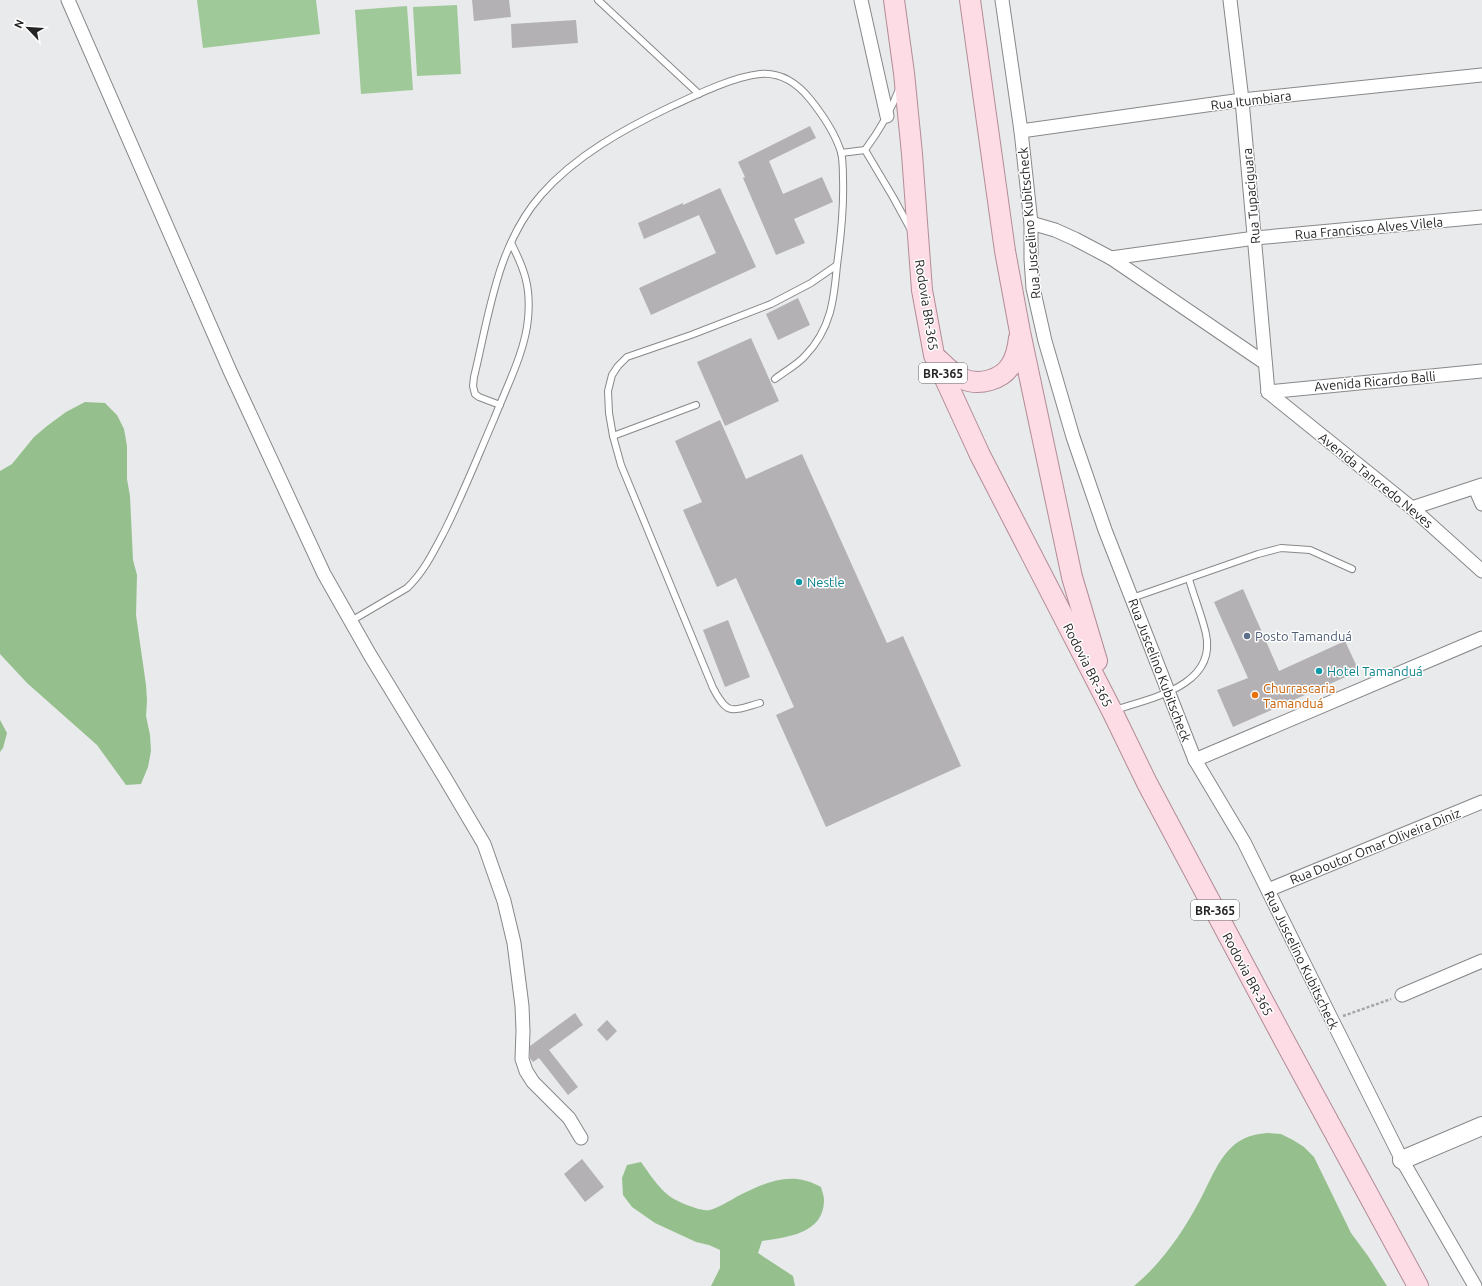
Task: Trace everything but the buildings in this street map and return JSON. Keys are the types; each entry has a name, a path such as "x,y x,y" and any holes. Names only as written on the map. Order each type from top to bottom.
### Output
{"main road":[{"name":"Rodovia BR-365","path":"894,0 904,73 912,154 922,290 934,355 980,455 1112,711 1154,796 1283,1038 1418,1286"},
{"name":"BR-365","path":"970,0 1005,251 1020,332 1072,577 1112,711"},
{"name":"BR-365","path":"934,355 952,372 963,379 974,382 987,381 997,377 1011,366 1018,347 1020,332"}],"street":[{"path":"68,0 230,371 324,574 370,655 484,844 504,901 514,943 522,1006 522,1059 526,1071 533,1082 569,1118 581,1138"},
{"path":"862,0 887,116"},
{"name":"Rua Juscelino Kubitscheck","path":"1002,0 1021,131 1032,223 1031,259 1033,288 1045,341 1073,437 1105,530 1195,760 1244,842 1402,1160 1477,1282"},
{"name":"Rua Tupaciguara","path":"1230,0 1242,100 1268,392"},
{"name":"Rua Itumbiara","path":"1021,131 1242,100 1482,75"},
{"name":"Rua Francisco Alves Vilela","path":"1111,258 1255,238 1482,217"},
{"path":"1032,223 1075,238 1111,258 1265,362"},
{"name":"Avenida Ricardo Balli","path":"1268,392 1482,371"},
{"name":"Avenida Tancredo Neves","path":"1268,392 1412,508 1482,571"},
{"path":"1412,508 1478,486 1482,504"},
{"path":"1195,760 1482,638"},
{"name":"Rua Doutor Omar Oliveira Diniz","path":"1268,890 1482,802"},
{"path":"1402,995 1482,961"},
{"path":"1402,1160 1482,1126"}],"lane":[{"path":"598,0 699,94"},
{"path":"841,153 865,150 887,116 895,100 904,73"},
{"path":"500,405 479,397 475,394 473,386 499,272 521,223 540,196 563,173 602,144 658,113 699,94 740,78 760,74 774,75 789,79 802,90 817,108 834,137 841,153 844,181 843,218 834,298 829,319 818,340 804,357 775,379"},
{"path":"865,150 894,197 918,245"},
{"path":"350,621 407,588 415,581 436,547 463,493 521,352 528,319 528,290 525,273 511,243"},
{"path":"760,703 739,709 726,708 720,702 713,688 621,465 613,436 609,413 608,391 612,375 618,366 628,357 691,335 771,304 811,283 837,264"},
{"path":"613,436 696,405"},
{"path":"1132,598 1258,554 1281,548 1310,550 1352,569"},
{"path":"1112,711 1169,692 1193,678 1201,668 1205,660 1207,650 1206,635 1189,579"}],"path":[{"path":"1332,1020 1402,995"}],"green space":[{"path":"197,0 316,0 320,34 203,48"},
{"path":"457,5 461,74 417,76 413,7"},
{"path":"407,6 413,90 361,94 355,10"},
{"path":"85,402 105,403 117,415 124,429 127,446 127,479 130,496 133,560 137,575 136,615 146,685 146,716 150,735 151,751 148,767 141,784 126,785 97,745 27,683 0,654 0,471 12,464 34,437 47,426 66,412"},
{"path":"0,720 7,733 3,748 0,752"},
{"path":"1267,1133 1281,1134 1293,1140 1304,1147 1314,1157 1351,1233 1387,1286 1134,1286 1163,1257 1179,1235 1216,1168 1231,1147 1245,1138"},
{"path":"641,1162 657,1184 668,1195 688,1206 706,1210 717,1207 759,1186 779,1180 799,1179 821,1187 824,1200 822,1211 818,1220 811,1227 802,1232 782,1238 762,1241 758,1253 793,1276 795,1286 711,1286 720,1268 720,1250 709,1245 696,1242 655,1223 632,1207 623,1195 622,1178 627,1165"}],"place":[{"name":"Nestle","path":"799,582"},
{"name":"Posto Tamanduá","path":"1247,636"},
{"name":"Hotel Tamanduá","path":"1319,671"},
{"name":"Churrascaria Tamanduá","path":"1255,695"}]}
